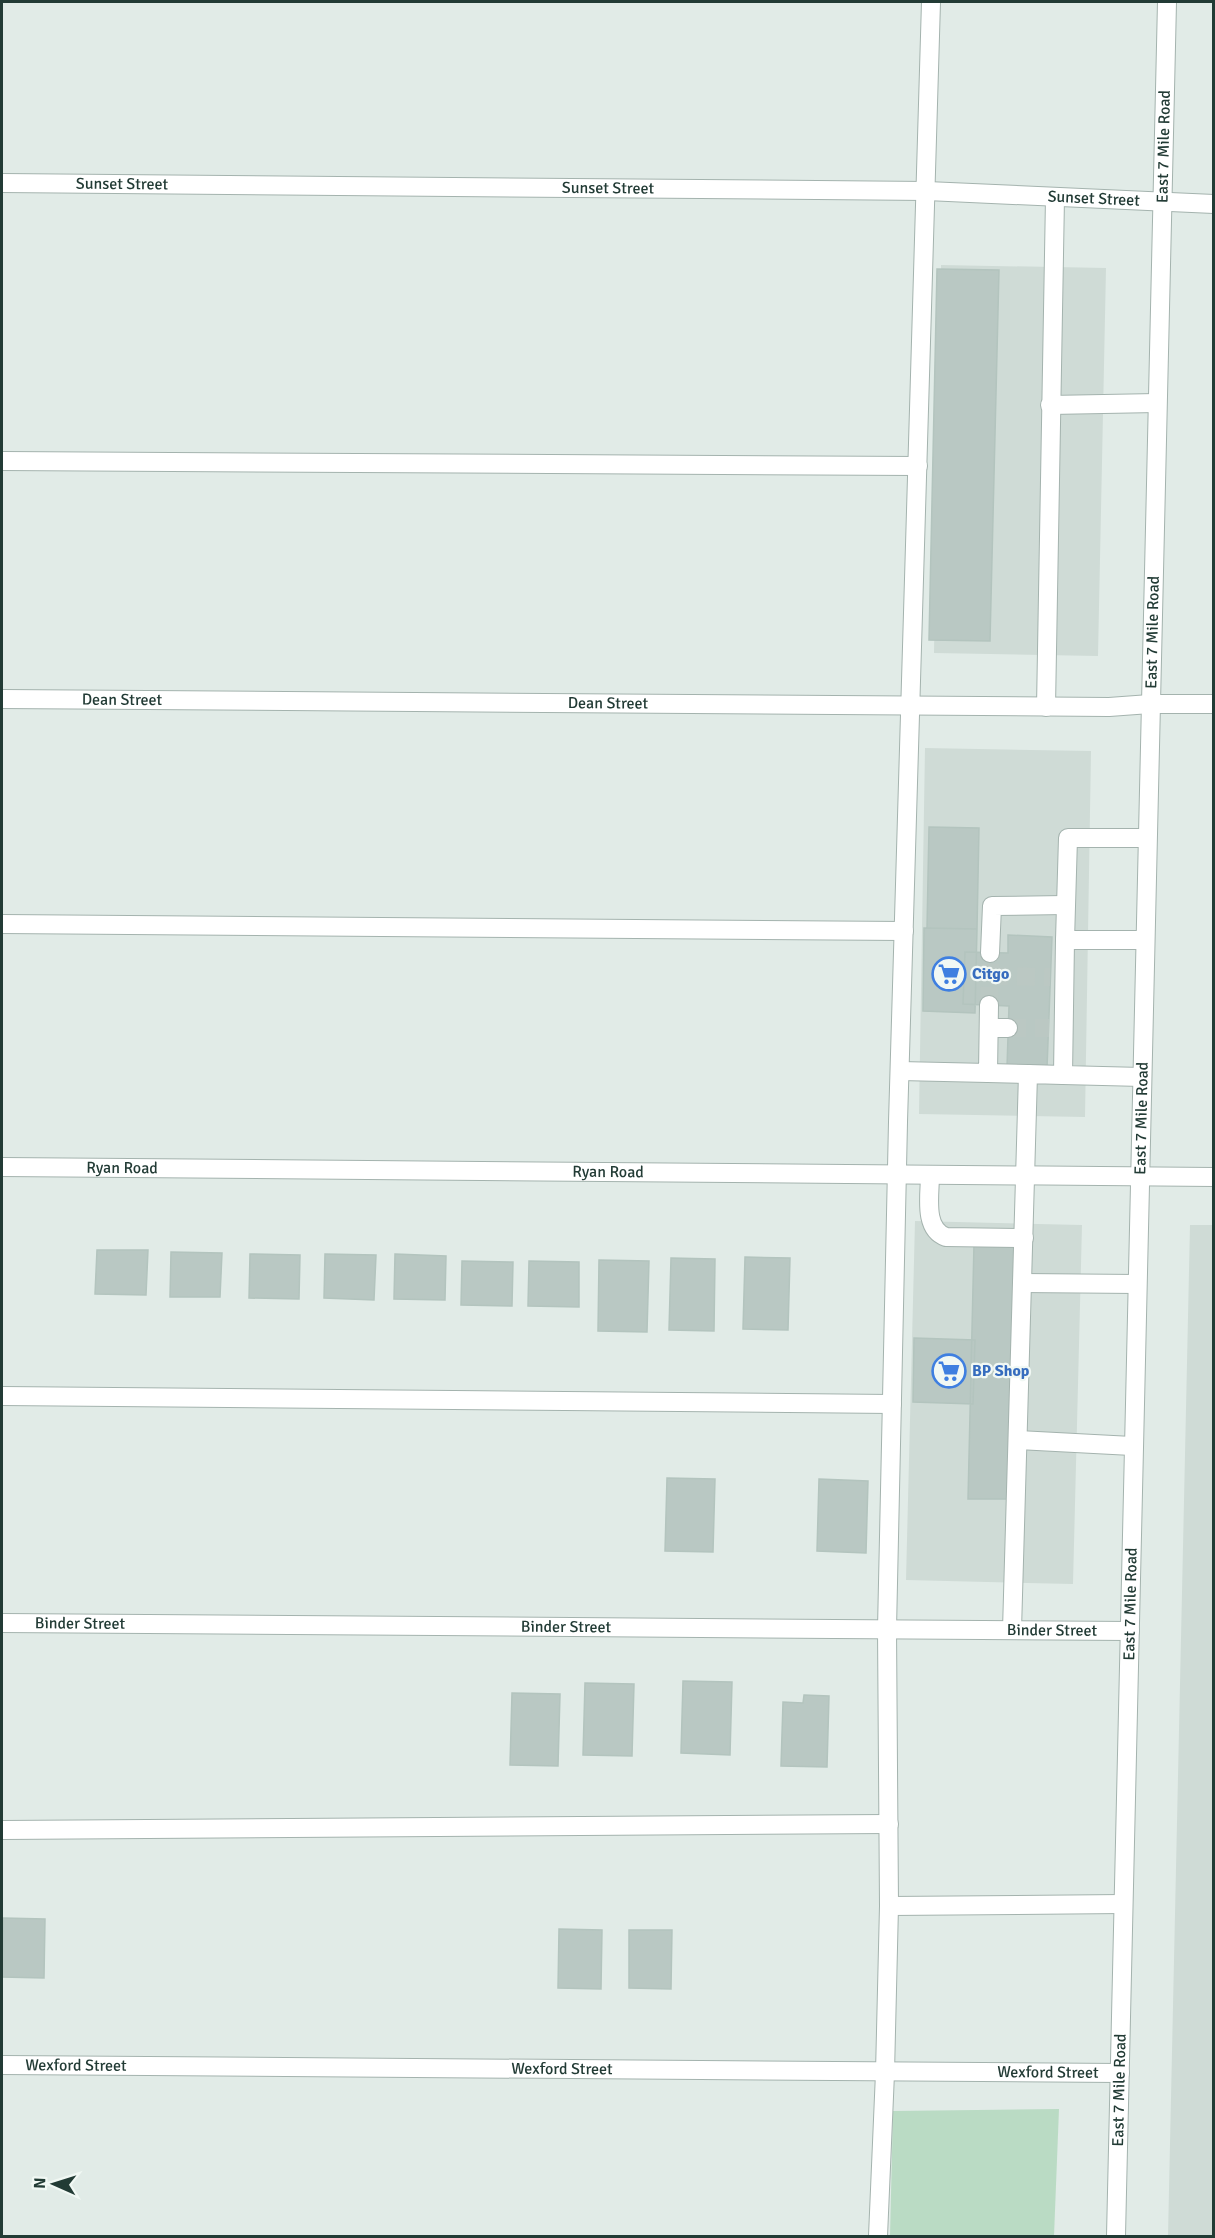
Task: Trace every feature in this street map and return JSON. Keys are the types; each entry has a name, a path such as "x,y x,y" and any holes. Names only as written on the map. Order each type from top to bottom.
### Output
{"street":[{"path":"878,2236 889,1906 887,1629 897,1174 931,2"},
{"name":"East 7 Mile Road","path":"1116,2236 1132,1446 1167,2"},
{"name":"Sunset Street","path":"2,183 927,191 1214,204"},
{"path":"1046,706 1055,198"},
{"path":"1050,405 1157,403"},
{"path":"2,461 918,466"},
{"name":"Dean Street","path":"2,699 1109,707 1150,704 1214,704"},
{"path":"1063,1075 1056,1029 1057,977 1065,940 1068,838 1146,838"},
{"path":"990,953 992,906 1065,906"},
{"path":"2,924 904,931"},
{"path":"1065,940 1144,940"},
{"path":"988,1073 989,1005"},
{"path":"989,1028 1008,1028"},
{"path":"900,1071 1142,1077"},
{"path":"1012,1630 1028,1074"},
{"name":"Ryan Road","path":"2,1167 1214,1177"},
{"path":"930,1174 930,1224 937,1233 946,1237 1024,1238"},
{"path":"1022,1283 1137,1284"},
{"path":"2,1396 892,1404"},
{"path":"1018,1440 1132,1446"},
{"name":"Binder Street","path":"2,1623 1130,1631"},
{"path":"2,1830 889,1824"},
{"path":"889,1906 1123,1904"},
{"name":"Wexford Street","path":"2,2065 1120,2073"}],"shaded area":[{"path":"941,265 1106,268 1098,656 934,653"},
{"path":"925,748 1091,751 1085,1117 919,1114"},
{"path":"915,1221 1082,1225 1073,1584 906,1580"},
{"path":"1190,1225 1214,1225 1213,2236 1168,2236"}],"green space":[{"path":"1059,2109 1054,2236 890,2236 893,2111"}],"building":[{"path":"937,269 999,270 990,641 929,640"},
{"path":"929,827 979,828 977,929 927,928"},
{"path":"924,928 977,929 975,1013 923,1011"},
{"path":"1008,935 1052,937 1047,1068 1007,1067 1009,1006 963,1004 965,952 1008,953"},
{"path":"974,1244 1016,1245 1009,1499 968,1499"},
{"path":"97,1250 148,1250 146,1295 95,1294"},
{"path":"171,1252 222,1253 220,1297 170,1297"},
{"path":"250,1254 300,1255 299,1299 249,1298"},
{"path":"325,1254 376,1255 374,1300 324,1298"},
{"path":"395,1254 446,1256 445,1300 394,1299"},
{"path":"745,1257 790,1258 788,1330 743,1329"},
{"path":"671,1258 715,1259 714,1331 669,1330"},
{"path":"599,1260 649,1261 647,1332 598,1331"},
{"path":"462,1261 513,1262 512,1306 461,1305"},
{"path":"529,1261 579,1262 579,1307 528,1306"},
{"path":"914,1338 975,1340 973,1404 913,1402"},
{"path":"667,1478 715,1479 713,1552 665,1551"},
{"path":"819,1479 868,1481 866,1553 817,1551"},
{"path":"683,1681 732,1682 730,1755 681,1753"},
{"path":"585,1683 634,1684 632,1756 583,1755"},
{"path":"512,1693 560,1694 558,1766 510,1765"},
{"path":"804,1695 829,1696 827,1767 781,1766 783,1702 803,1703"},
{"path":"3,1918 45,1919 44,1978 2,1977"},
{"path":"559,1929 602,1930 601,1989 558,1988"},
{"path":"629,1930 672,1930 671,1989 629,1988"}],"tunnel":[{"path":"989,1005 990,964"},
{"path":"990,976 1050,977"},
{"path":"1008,1028 1049,1028"}],"place":[{"name":"Citgo","path":"949,974"},
{"name":"BP Shop","path":"949,1371"}]}
